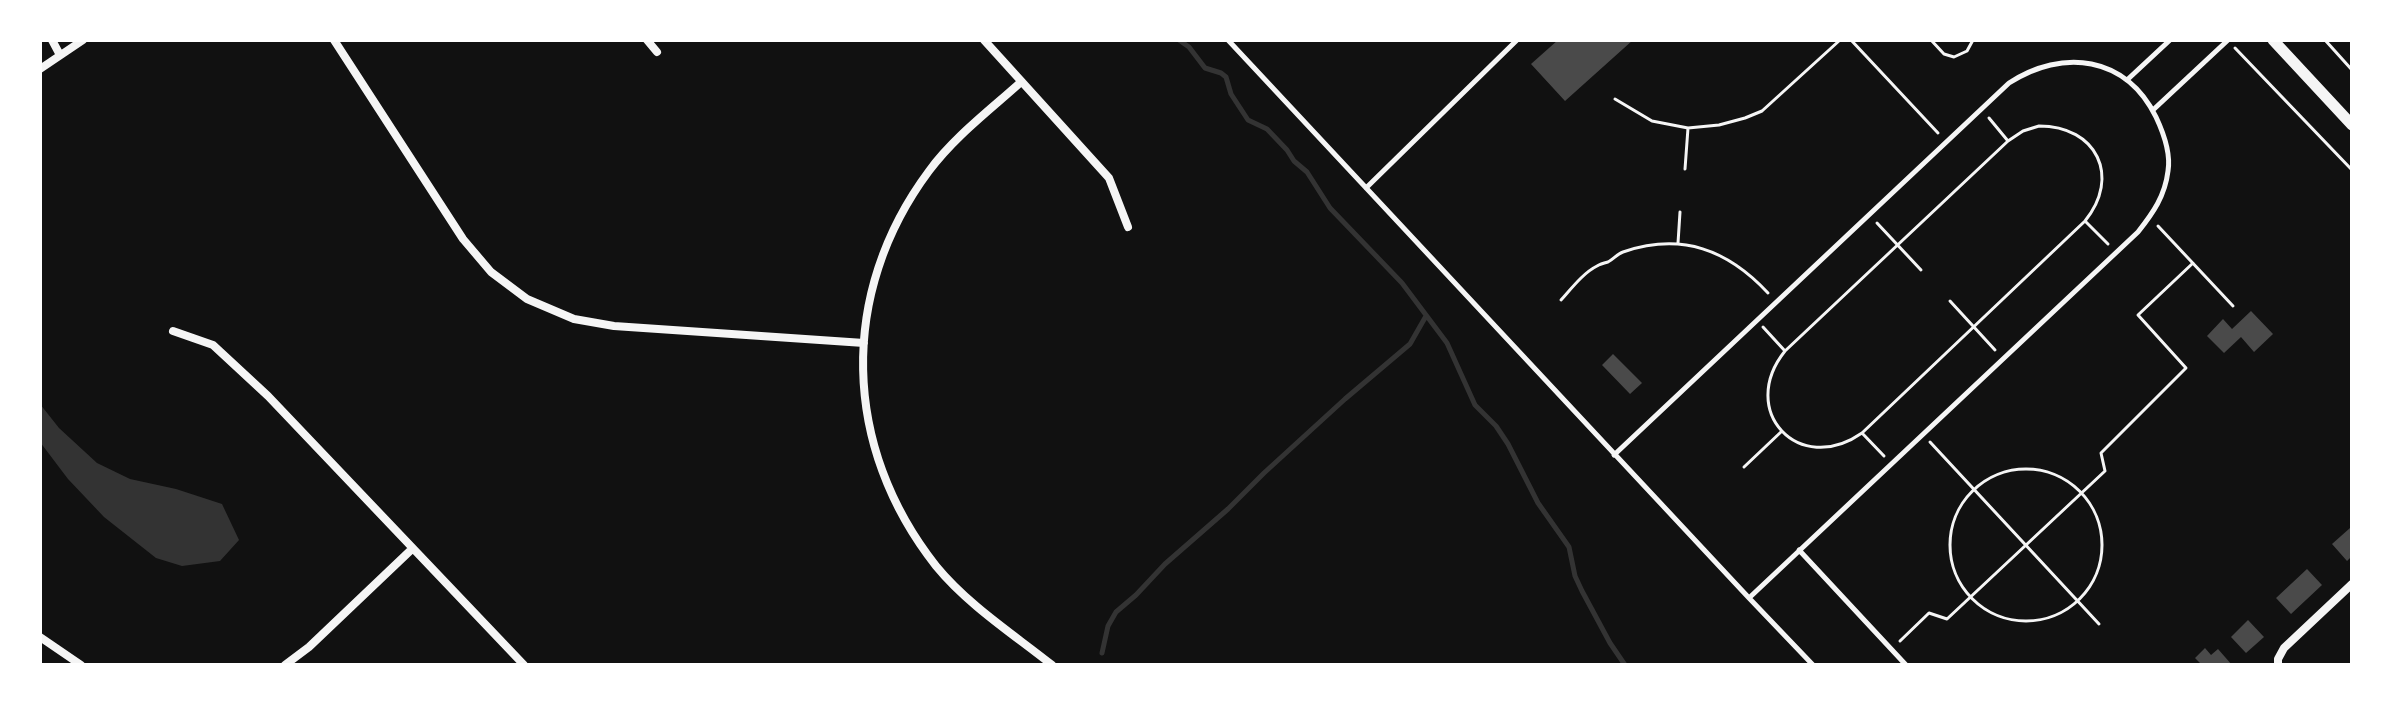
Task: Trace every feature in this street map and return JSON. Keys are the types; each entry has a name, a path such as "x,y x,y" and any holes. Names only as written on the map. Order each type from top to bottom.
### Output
{"street":[{"path":"52,40 60,55"},
{"path":"40,69 83,40"},
{"path":"334,40 463,239 491,272 527,299 574,319 614,326 864,343"},
{"path":"647,40 657,52"},
{"path":"984,40 1109,178 1128,227"},
{"path":"2273,40 2352,125"},
{"path":"1021,82 930,169 901,214 873,286 864,343 866,415 876,454 888,483 912,531 937,567 963,595 1052,665"},
{"path":"173,331 213,345 268,396 524,665"},
{"path":"285,665 309,647 412,549"},
{"path":"2278,665 2284,648 2352,584"},
{"path":"40,637 81,665"}],"lane":[{"path":"1228,40 1813,665"},
{"path":"1366,188 1517,40"},
{"path":"2127,80 2170,40"},
{"path":"2153,110 2227,40"},
{"path":"1614,455 2009,83 2027,71 2067,61 2107,69 2141,92 2153,110 2165,139 2169,170 2163,193 2150,217 2117,252 1749,598"},
{"path":"1799,550 1906,665"}],"path":[{"path":"1615,99 1652,121 1688,128 1719,125 1762,111 1840,40"},
{"path":"1851,40 1946,142"},
{"path":"1931,40 1944,54 1954,57 1967,51 1973,40"},
{"path":"2227,40 2352,170"},
{"path":"2325,40 2352,70"},
{"path":"1981,109 2008,141"},
{"path":"2039,126 2057,126 2074,132 2088,142 2098,157 2103,174 2102,191 2096,208 1862,433 1847,443 1830,448 1813,448 1796,442 1782,431 1772,416 1767,399 1767,381 1774,365 1785,351 2008,141 2023,131 2039,126"},
{"path":"1685,169 1688,128"},
{"path":"1678,243 1680,212"},
{"path":"1869,215 1921,270"},
{"path":"2150,217 2233,306"},
{"path":"2085,221 2117,252"},
{"path":"1561,300 1595,266 1612,260 1618,254 1678,243 1710,250 1728,259 1751,274 1776,302"},
{"path":"1891,649 1929,613 1947,619 2082,493 2105,471 2101,453 2186,368 2138,315 2193,263"},
{"path":"1950,301 2004,358"},
{"path":"1757,320 1785,351"},
{"path":"1744,467 1782,431"},
{"path":"1862,433 1891,464"},
{"path":"1922,434 2099,624"},
{"path":"2035,469 2059,476 2082,493 2094,509 2102,533 2102,557 2094,581 2078,602 2060,614 2036,621 2012,621 1988,611 1971,597 1955,572 1950,547 1954,521 1974,490 1985,480 2009,470 2035,469"}],"shaded area":[{"path":"40,404 59,428 97,463 130,479 176,489 222,504 239,540 220,561 182,566 156,558 104,517 68,479 40,442"}],"building":[{"path":"1558,40 1633,40 1565,101 1531,64"},
{"path":"2251,311 2273,334 2254,352 2241,337 2224,353 2207,336 2223,319 2232,329"},
{"path":"1613,354 1642,383 1630,394 1602,365"},
{"path":"2350,528 2352,556 2347,561 2332,544"},
{"path":"2307,569 2322,585 2291,614 2276,598"},
{"path":"2248,620 2264,637 2246,653 2231,637"},
{"path":"2205,648 2211,655 2218,649 2232,665 2202,665 2195,658"}],"waterway":[{"path":"1179,40 1189,47 1205,68 1226,77 1231,94 1248,120 1267,129 1307,172 1330,208 1402,283 1447,343 1475,405 1496,426 1508,444 1538,503 1569,547 1575,576 1582,591 1625,665"},
{"path":"1102,653 1108,626 1116,612 1345,399 1410,344 1426,316"}]}
